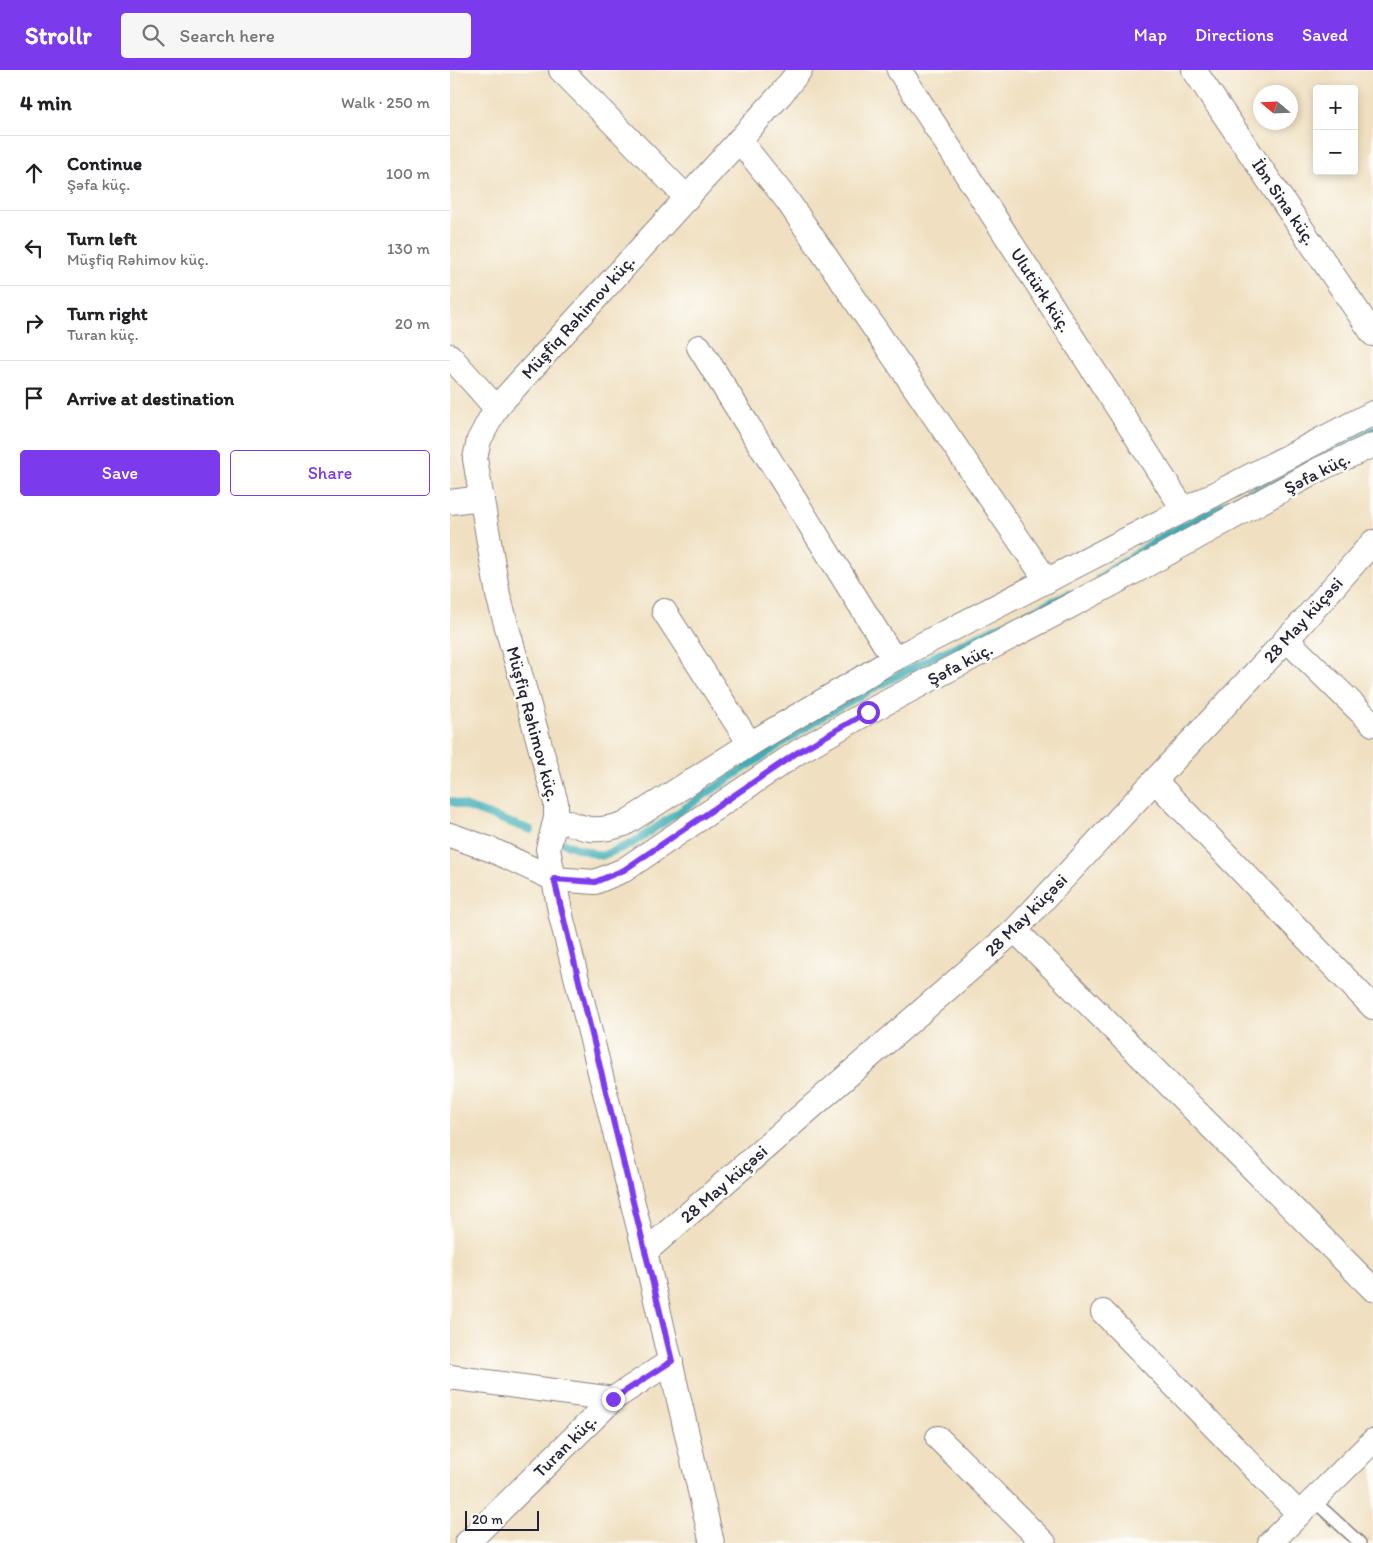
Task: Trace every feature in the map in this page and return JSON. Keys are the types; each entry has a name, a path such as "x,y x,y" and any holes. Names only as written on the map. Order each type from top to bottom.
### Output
{"street":[{"path":"561,70 686,198"},
{"name":"Müşfiq Rəhimov küç.","path":"712,1543 672,1361 554,879 548,848 556,818 556,803 498,594 475,459 479,440 496,408 800,70"},
{"name":"Ulutürk küç.","path":"899,70 1184,510"},
{"name":"İbn Sina küç.","path":"1194,70 1373,334"},
{"path":"739,140 787,200 1047,580"},
{"path":"699,348 894,659"},
{"path":"450,356 496,408"},
{"path":"556,818 588,830 602,831 624,824 750,744 894,659 1373,413"},
{"name":"Şəfa küç.","path":"554,879 595,882 624,870 798,752 860,717 1110,585 1320,469 1373,445"},
{"path":"450,502 482,498"},
{"name":"28 May küçəsi","path":"646,1252 1015,930 1286,639 1373,542"},
{"path":"664,611 750,744"},
{"path":"1286,639 1373,724"},
{"path":"1154,781 1373,1007"},
{"path":"450,835 492,850 554,879"},
{"path":"1015,930 1373,1289"},
{"path":"1103,1312 1306,1507"},
{"name":"Turan küç.","path":"467,1543 613,1399 672,1361"},
{"path":"450,1377 613,1399"},
{"path":"938,1438 1044,1543"},
{"path":"1270,1543 1373,1440"}],"lane":[{"path":"1306,1507 1360,1543"}],"waterway":[{"path":"1324,454 1373,430"},
{"path":"1099,578 1161,537 1301,466"},
{"path":"563,843 601,856 631,844 829,712 931,658 1069,594"},
{"path":"450,801 531,830"}],"route":[{"path":"613,1399 672,1361 561,916 554,879 595,882 624,870 798,752 868,712"}]}
